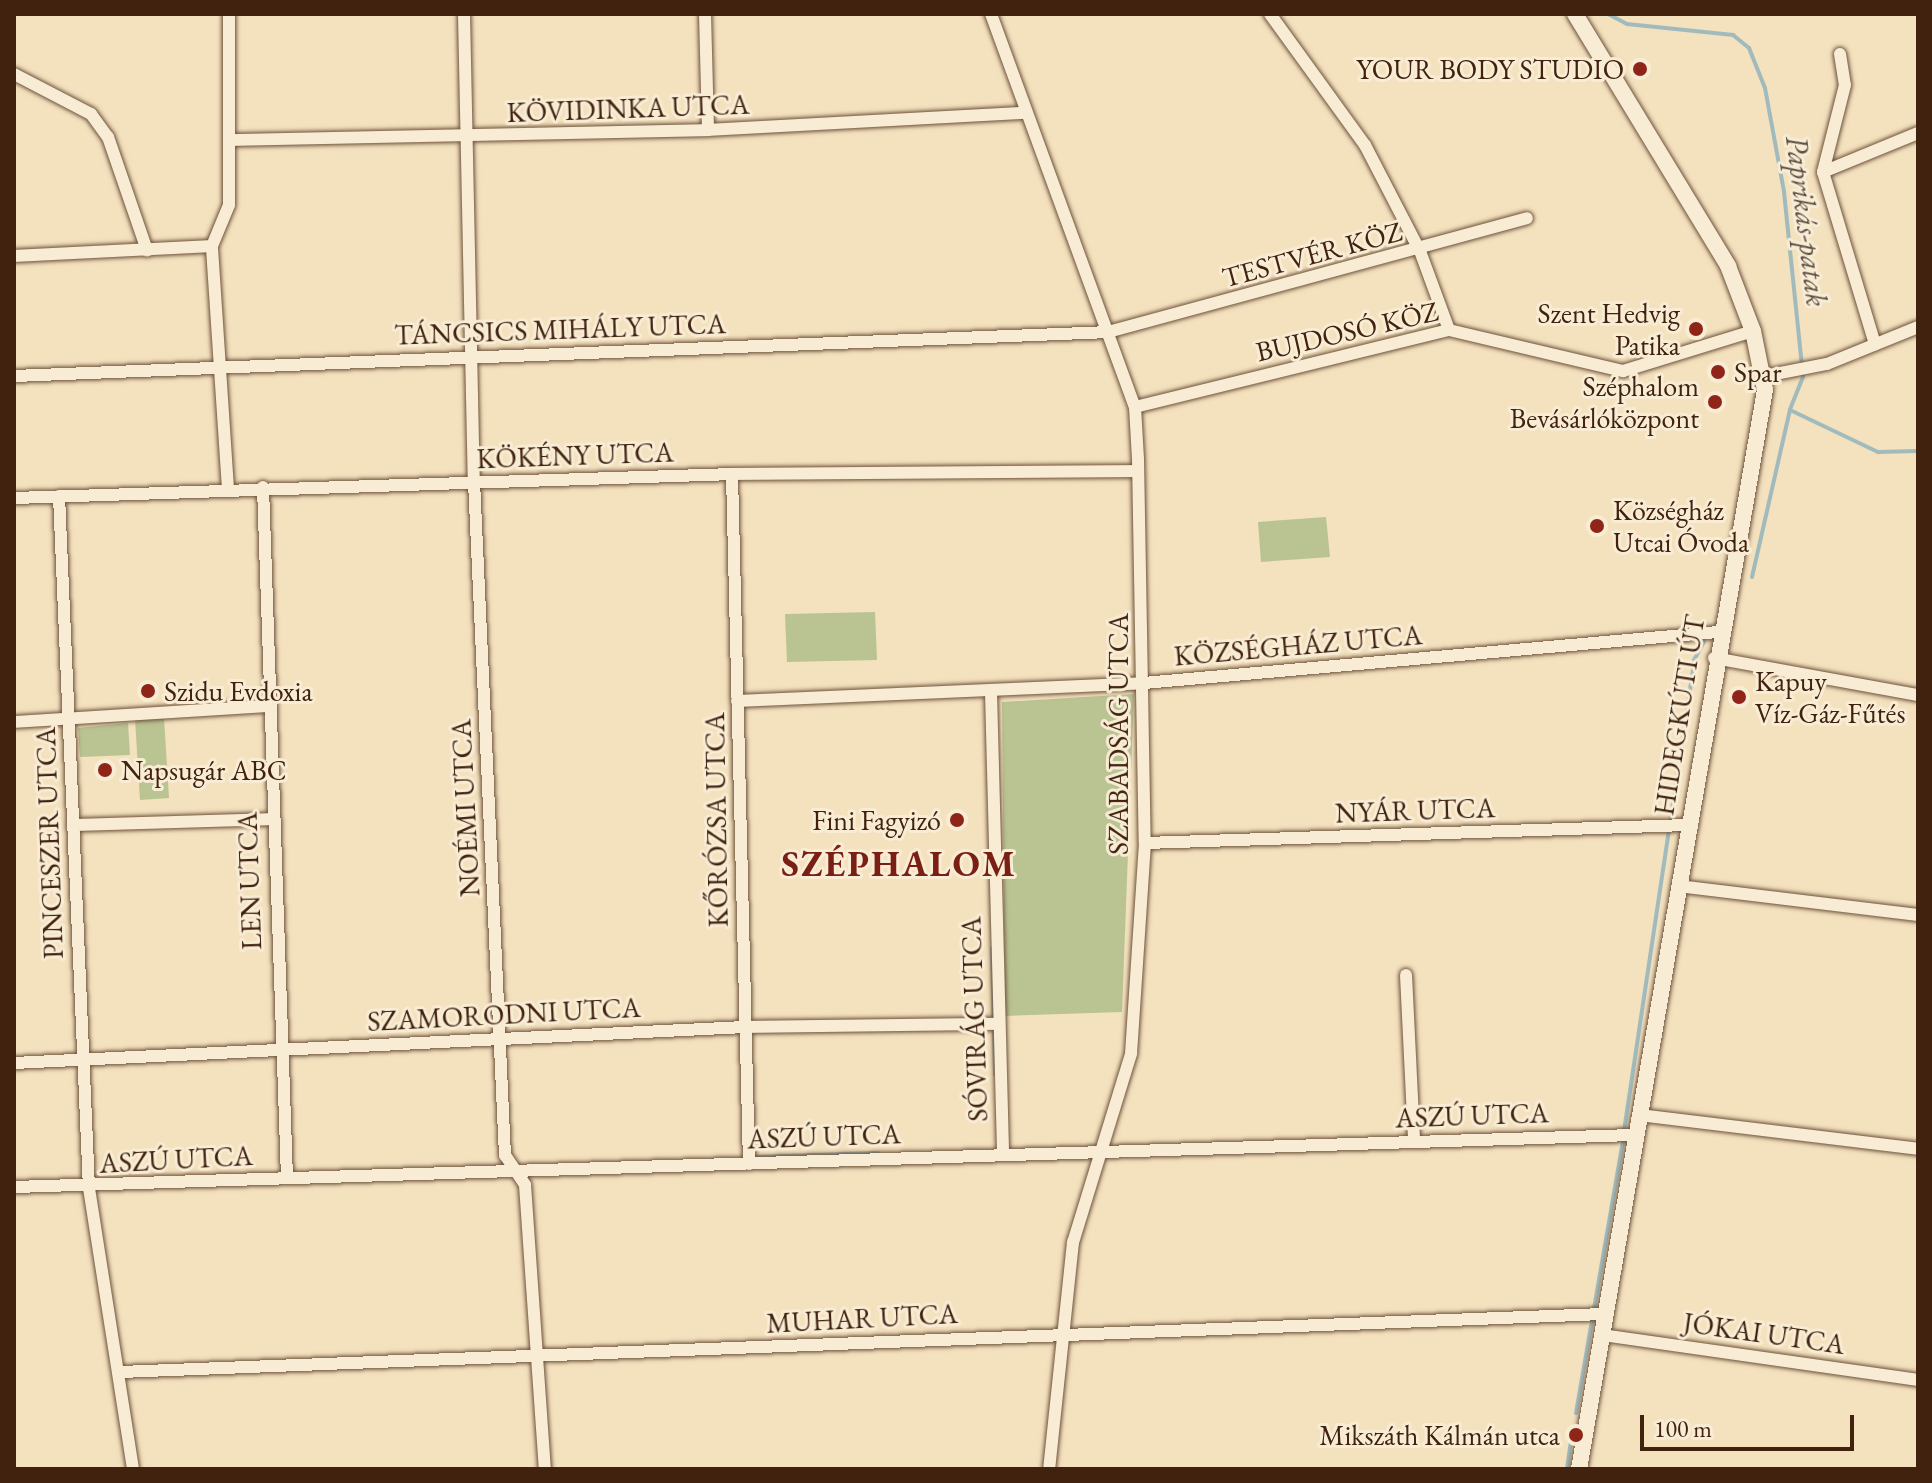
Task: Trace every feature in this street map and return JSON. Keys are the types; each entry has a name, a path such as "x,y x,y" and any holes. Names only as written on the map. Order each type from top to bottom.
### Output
{"main road":[{"name":"HIDEGKÚTI ÚT","path":"1575,14 1698,210 1753,331 1765,376 1714,658 1679,825 1678,886 1639,1115 1629,1134 1599,1313 1602,1335 1579,1469"}],"street":[{"path":"228,489 212,246 229,205 233,140 229,14"},
{"name":"NOÉMI UTCA","path":"464,14 474,481 505,1155 525,1185 540,1356 545,1469"},
{"path":"705,14 708,130"},
{"name":"SZABADSÁG UTCA","path":"991,14 1024,113 1135,407 1138,471 1145,843 1131,1054 1096,1151 1062,1333 1049,1469"},
{"path":"1270,14 1365,145 1420,251 1449,330"},
{"path":"1840,54 1845,85 1823,172 1875,344"},
{"path":"14,74 91,114 108,137 147,250"},
{"name":"KÖVIDINKA UTCA","path":"233,140 469,138 708,130 1024,113"},
{"path":"1823,172 1918,133"},
{"name":"TESTVÉR KÖZ","path":"1108,332 1420,251 1527,218"},
{"path":"14,256 212,246"},
{"path":"1765,376 1811,368 1918,327"},
{"name":"BUJDOSÓ KÖZ","path":"1135,407 1449,330 1623,371 1753,331"},
{"name":"TÁNCSICS MIHÁLY UTCA","path":"14,376 1108,332"},
{"name":"KÖKÉNY UTCA","path":"14,498 263,487 732,474 1138,471"},
{"name":"KŐRÓZSA UTCA","path":"732,474 749,1164"},
{"name":"LEN UTCA","path":"263,487 270,819 287,1177"},
{"name":"PINCESZER UTCA","path":"59,496 64,719 73,825 89,1188 133,1469"},
{"name":"KÖZSÉGHÁZ UTCA","path":"737,701 1144,683 1718,632"},
{"path":"1714,658 1918,695"},
{"name":"SÓVIRÁG UTCA","path":"991,692 996,1024 1003,1153"},
{"path":"14,722 270,706"},
{"path":"73,825 270,819"},
{"name":"NYÁR UTCA","path":"1145,843 1679,825"},
{"path":"1678,886 1918,915"},
{"path":"1406,975 1414,1141"},
{"name":"SZAMORODNI UTCA","path":"14,1063 746,1027 996,1024"},
{"path":"1639,1115 1918,1149"},
{"name":"ASZÚ UTCA","path":"14,1187 89,1188 287,1177 1629,1134"},
{"name":"MUHAR UTCA","path":"120,1372 1599,1313"},
{"name":"JÓKAI UTCA","path":"1602,1335 1918,1380"}],"green space":[{"path":"1326,517 1330,557 1261,562 1258,522"},
{"path":"875,612 877,660 787,662 785,614"},
{"path":"1134,694 1122,1012 1005,1016 1002,702"},
{"path":"164,718 169,798 140,800 135,719"},
{"path":"128,723 130,755 80,757 78,728"}],"waterway":[{"name":"Paprikás-patak","path":"1608,14 1627,24 1733,35 1749,48 1765,88 1784,192 1803,377 1790,410 1878,452 1918,451"},
{"path":"1752,577 1790,410"},
{"path":"1624,1131 1694,660 1704,642"},
{"path":"992,948 995,1075"},
{"path":"1576,1413 1623,1140"},
{"path":"756,1157 878,1153"},
{"path":"1567,1469 1571,1442"}],"place":[{"name":"YOUR BODY STUDIO","path":"1640,69"},
{"name":"Szent Hedvig Patika","path":"1696,329"},
{"name":"Spar","path":"1718,372"},
{"name":"Széphalom Bevásárlóközpont","path":"1715,402"},
{"name":"Községház Utcai Óvoda","path":"1597,526"},
{"name":"Szidu Evdoxia","path":"148,691"},
{"name":"Kapuy Víz-Gáz-Fűtés","path":"1739,697"},
{"name":"Napsugár ABC","path":"105,770"},
{"name":"Fini Fagyizó","path":"957,820"},
{"name":"Mikszáth Kálmán utca","path":"1576,1435"}],"district":[{"name":"SZÉPHALOM","path":"899,864"}]}
